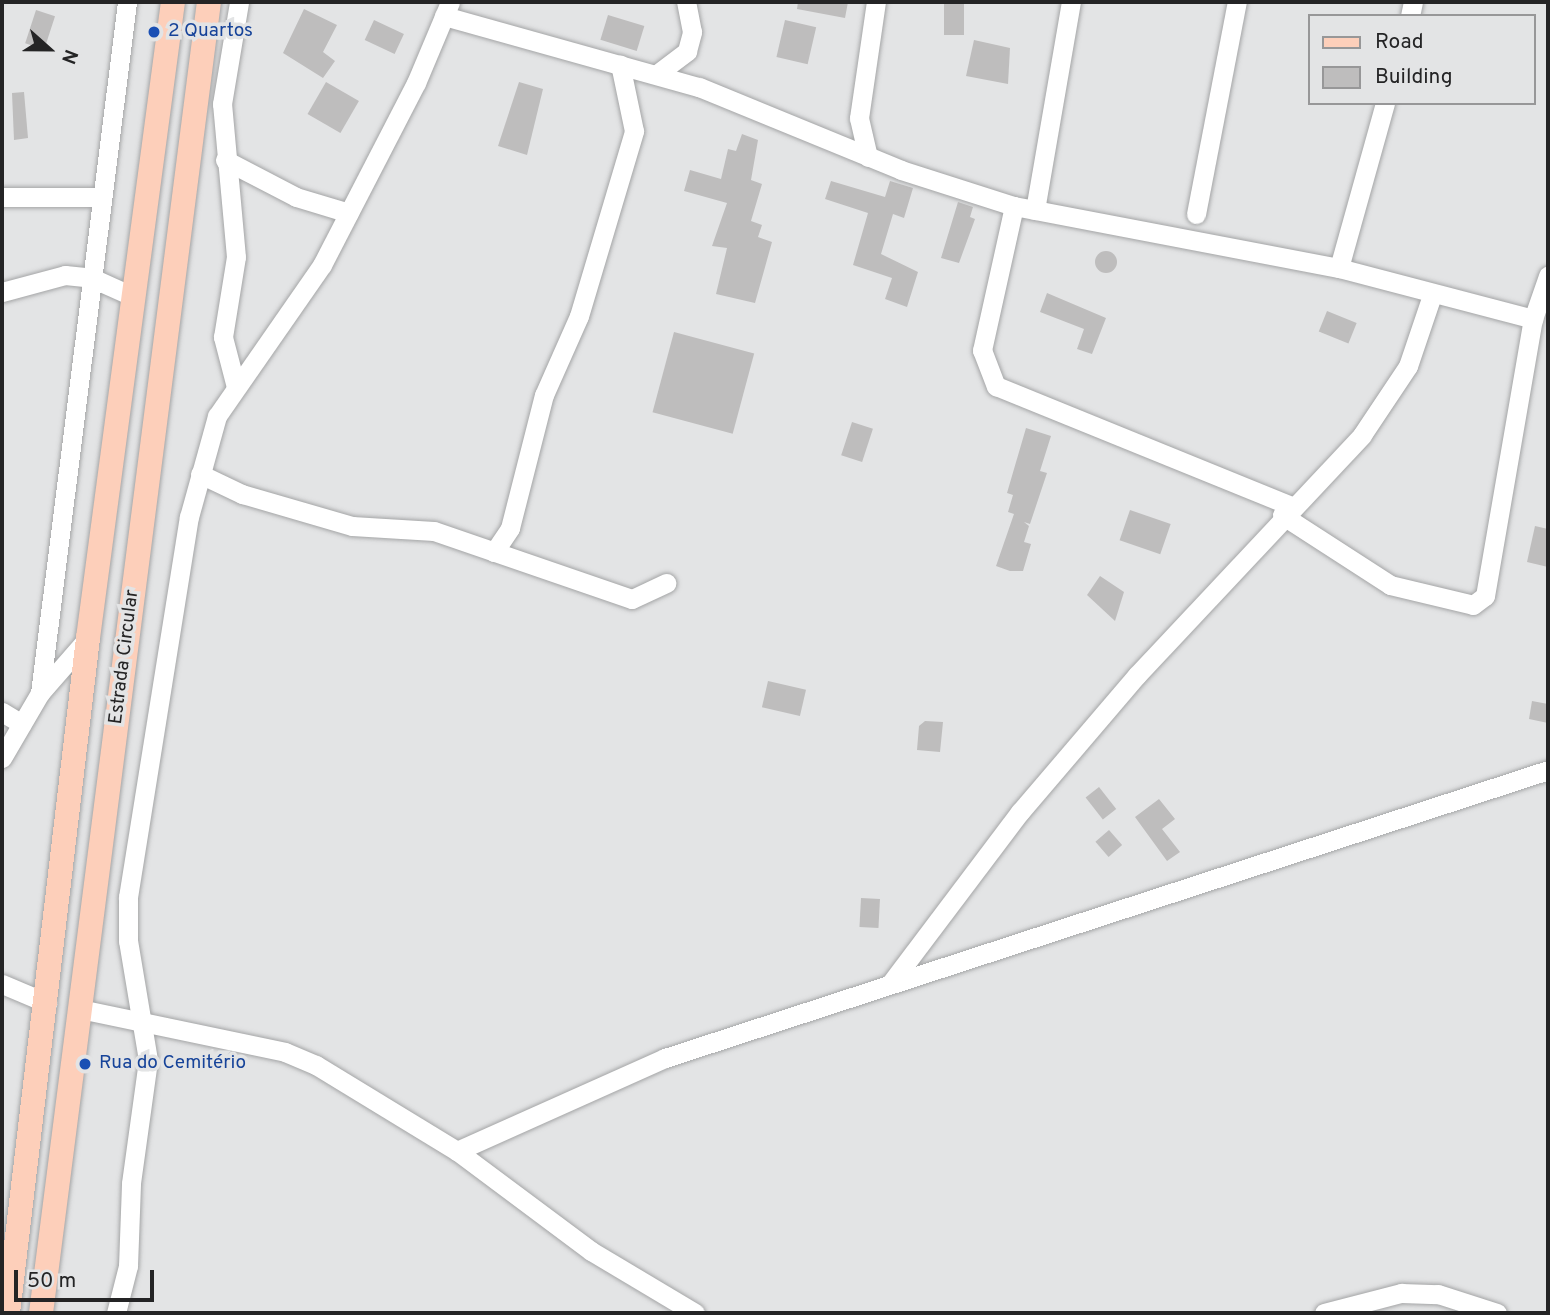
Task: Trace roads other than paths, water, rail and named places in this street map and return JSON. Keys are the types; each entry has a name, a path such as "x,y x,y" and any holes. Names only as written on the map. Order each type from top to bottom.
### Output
{"main road":[{"name":"Estrada Circular","path":"8,1313 47,1003 88,638 173,2"},
{"name":"Estrada Circular","path":"41,1313 209,2"}],"street":[{"path":"40,693 127,2"},
{"path":"236,387 223,337 236,257 225,160 222,104 239,2"},
{"path":"657,74 687,51 692,32 686,2"},
{"path":"868,157 859,118 876,2"},
{"path":"1035,209 1071,2"},
{"path":"1196,214 1237,2"},
{"path":"116,1313 128,1266 131,1183 148,1060 128,897 200,474 217,416 295,311 349,213 447,9 657,74 868,157 1014,206 1339,268 1432,295 1533,319"},
{"path":"494,552 510,528 544,395 579,316 634,131 620,64"},
{"path":"1339,268 1384,105"},
{"path":"824,140 859,118"},
{"path":"225,160 296,197 349,213"},
{"path":"2,197 102,197"},
{"path":"1014,206 982,351 996,386 1286,510 1390,584 1473,606 1485,596 1533,319 1548,276"},
{"path":"2,292 65,275 92,278 134,297"},
{"path":"891,983 1020,812 1286,510 1362,435 1408,366 1432,295"},
{"path":"200,474 242,494 352,526 407,525 632,599 667,583"},
{"path":"2,758 40,693 88,638"},
{"path":"2,712 22,724"},
{"path":"457,1151 665,1058 1548,770"},
{"path":"2,984 47,1003"},
{"path":"80,1009 296,1056 457,1151 591,1251 695,1313"},
{"path":"1324,1313 1401,1293 1438,1294 1497,1313"}],"place":[{"name":"2 Quartos","path":"154,32"},
{"name":"Rua do Cemitério","path":"85,1064"}]}
